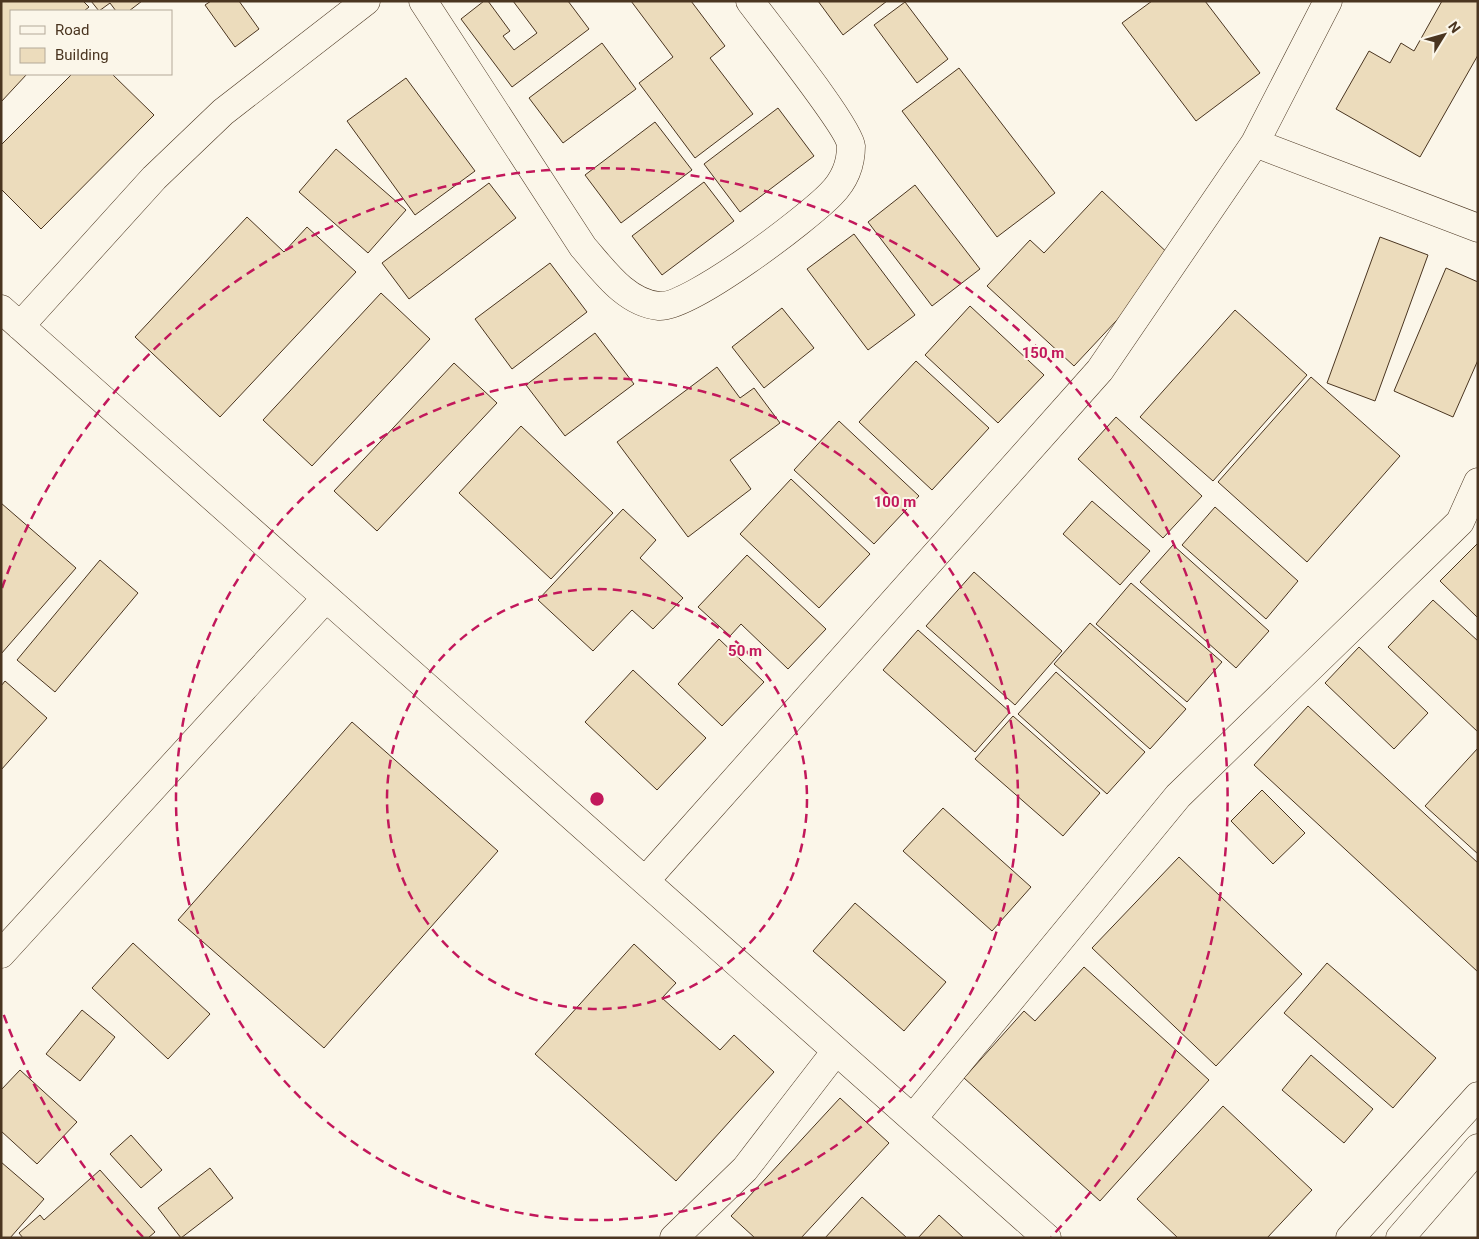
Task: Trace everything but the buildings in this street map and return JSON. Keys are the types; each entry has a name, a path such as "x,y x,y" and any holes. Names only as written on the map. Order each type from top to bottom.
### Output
{"street":[{"path":"366,1 223,112 11,318 1047,1238"},
{"path":"424,1 584,248 616,284 641,303 661,306 682,300 712,283 794,227 832,193 849,168 851,144 836,116 750,1"},
{"path":"646,881 1100,370 1255,143 1328,1"},
{"path":"1255,143 1478,228"},
{"path":"913,1118 1178,796 1460,522 1478,482"},
{"path":"1,954 326,598"},
{"path":"674,1238 745,1169 836,1051"},
{"path":"1350,1238 1478,1096"},
{"path":"1400,1238 1478,1148"}]}
